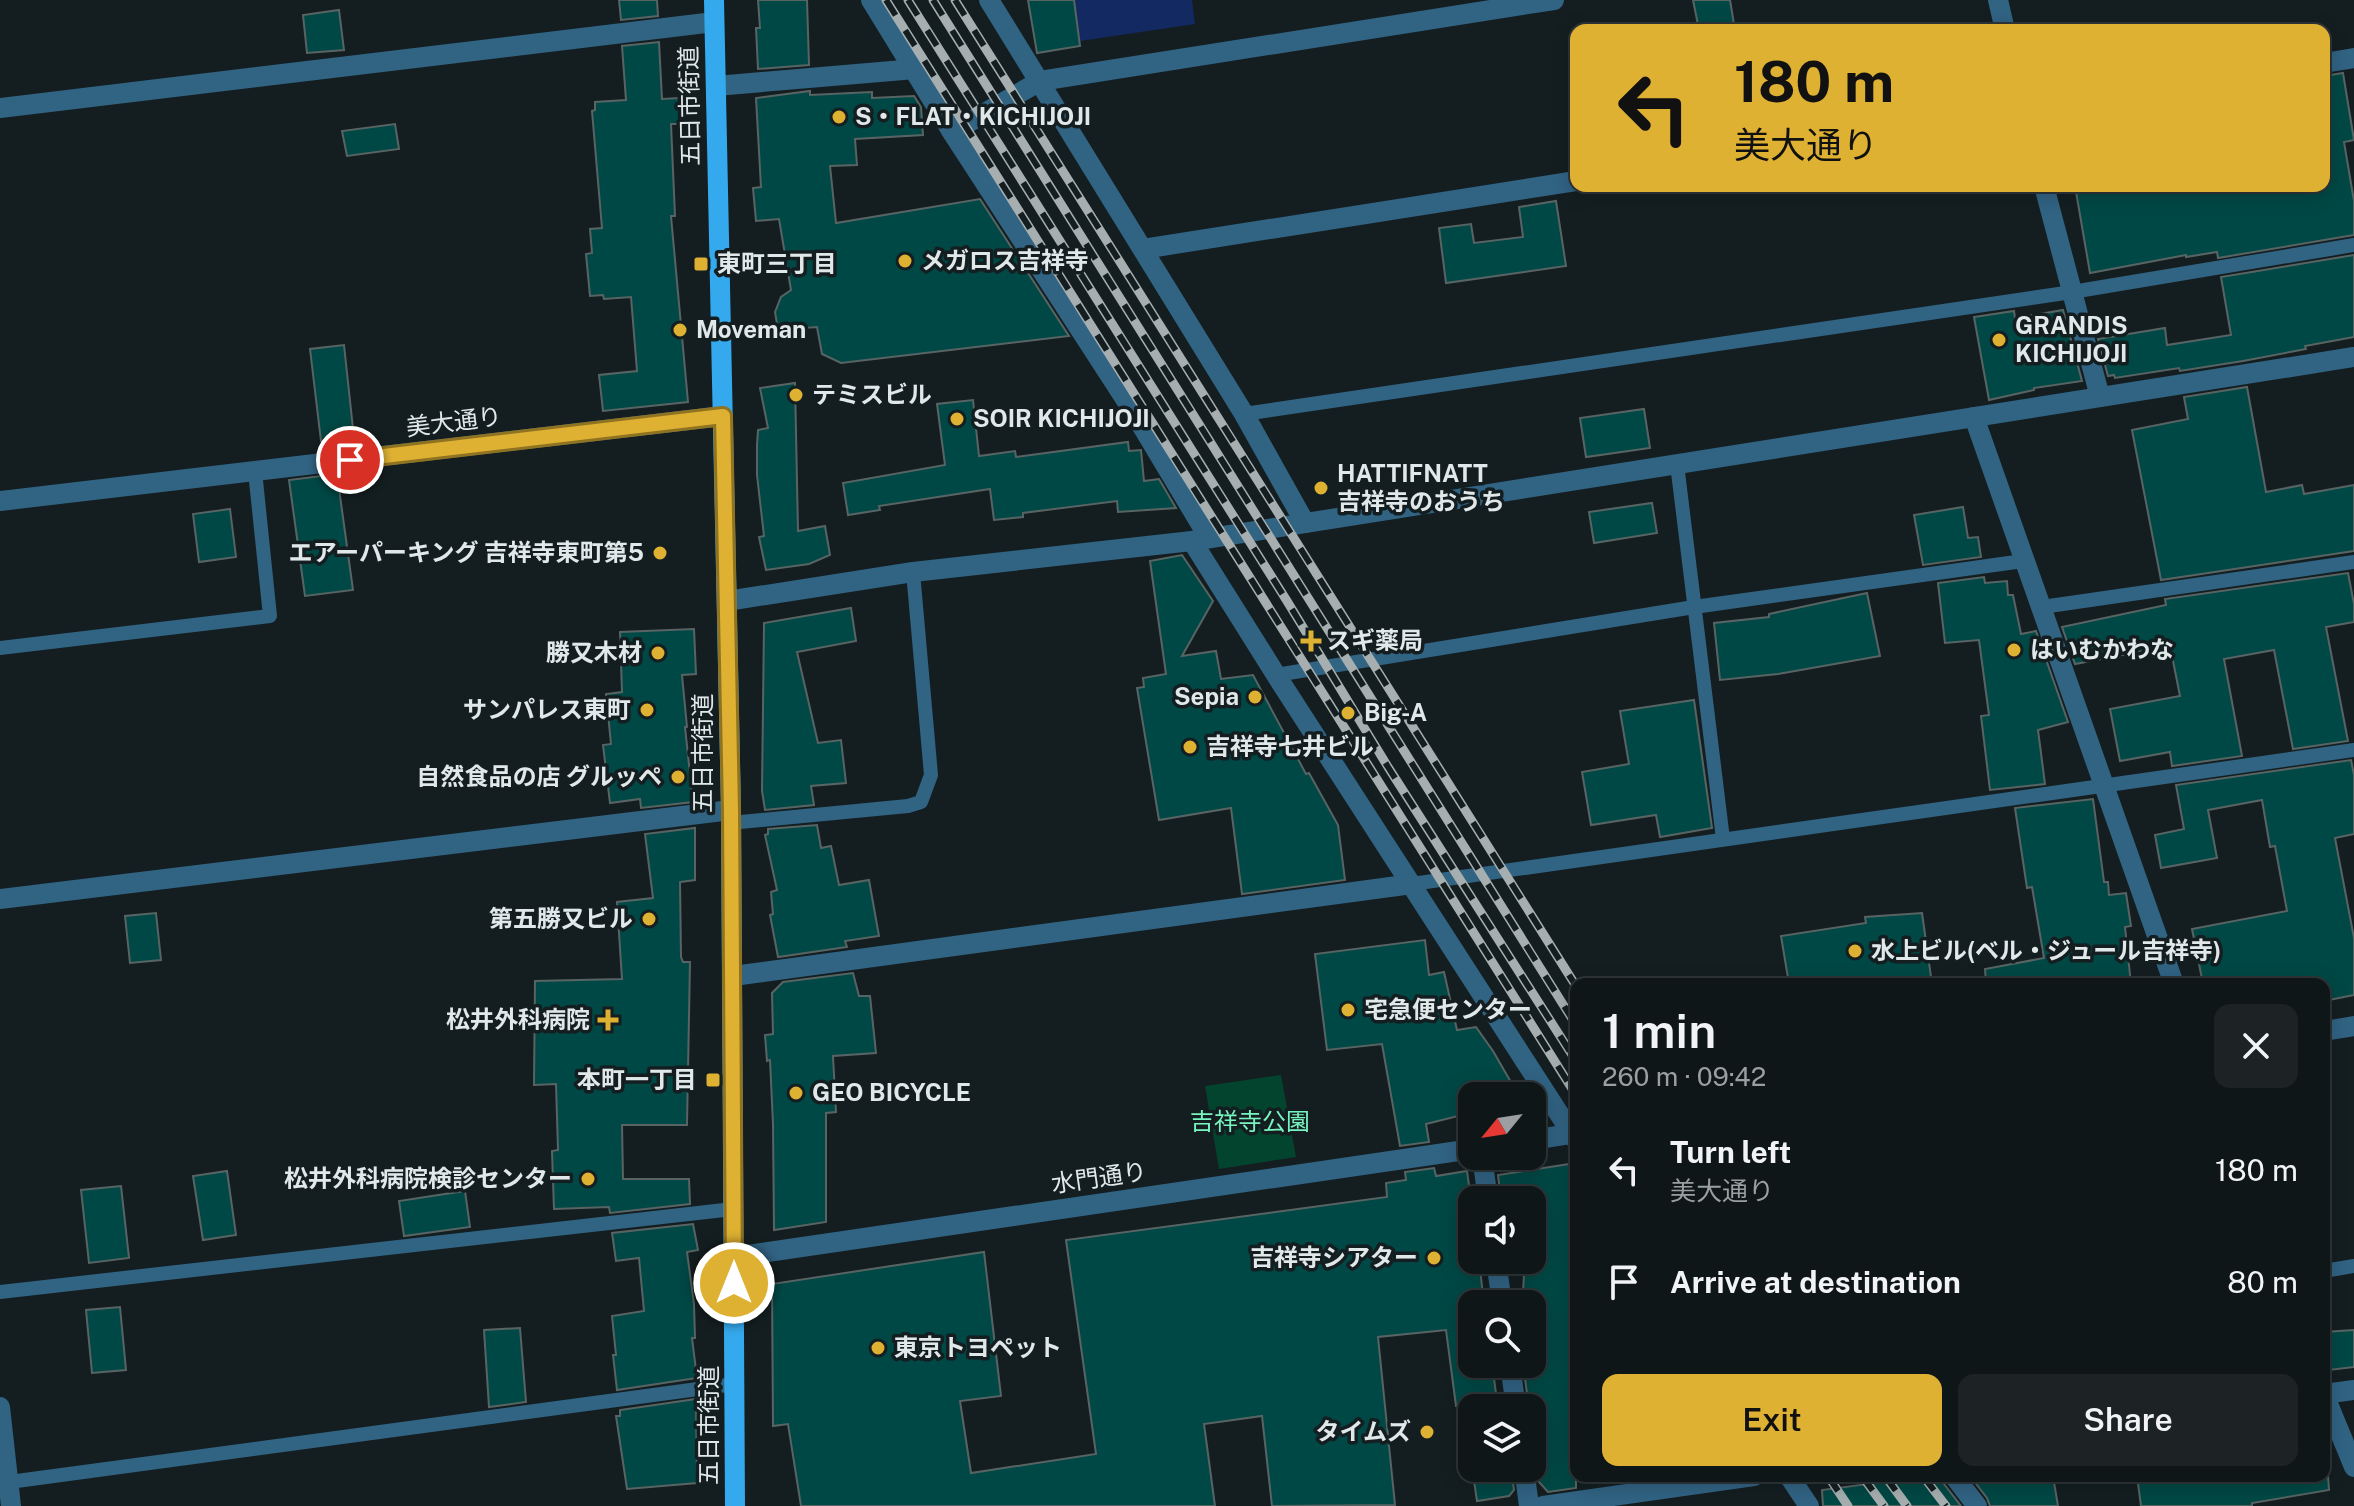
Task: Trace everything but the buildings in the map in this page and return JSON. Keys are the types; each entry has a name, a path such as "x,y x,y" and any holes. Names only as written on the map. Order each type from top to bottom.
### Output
{"main road":[{"name":"五日市街道","path":"714,0 733,976 735,1506"}],"street":[{"path":"871,0 952,132 1133,411 1276,675 1570,1129"},
{"path":"989,0 1244,414 1305,523"},
{"path":"952,132 1040,81 1554,0"},
{"path":"1998,0 2004,24"},
{"path":"0,108 714,22"},
{"path":"2330,62 2354,58"},
{"path":"716,86 915,69"},
{"path":"1143,249 1570,182"},
{"path":"2046,192 2100,397"},
{"path":"727,601 913,572 1200,539 2354,357"},
{"name":"美大通り","path":"0,501 723,416"},
{"path":"1974,417 2172,978"},
{"path":"0,899 730,816"},
{"path":"733,976 1412,884"},
{"path":"2330,1030 2354,1026"},
{"path":"1546,1138 1570,1135"},
{"name":"水門通り","path":"734,1257 1458,1151"},
{"path":"2330,1393 2354,1390"},
{"path":"0,1407 4,1483 11,1506"},
{"path":"2330,1409 2354,1467"},
{"path":"1526,1482 1529,1506"},
{"path":"1543,1506 1712,1482"},
{"path":"1793,1482 1809,1506"},
{"path":"1959,1482 1977,1506"}],"lane":[{"path":"1244,414 2072,292 2354,245"},
{"path":"1677,464 1723,839"},
{"path":"0,648 270,616 255,471"},
{"path":"1276,675 1694,607 2023,561"},
{"path":"2042,607 2354,562"},
{"path":"730,816 908,806 921,802 931,775 913,572"},
{"path":"1412,884 2354,750"},
{"path":"0,1292 733,1209"},
{"path":"2330,1270 2354,1266"},
{"path":"4,1483 735,1384"}],"green space":[{"name":"吉祥寺公園","path":"1281,1075 1296,1157 1219,1169 1205,1086"}],"water":[{"path":"1074,0 1192,0 1195,24 1080,41"}],"railway":[{"path":"886,0 1570,1085"},
{"path":"908,0 1570,1052"},
{"path":"933,0 1570,1015"},
{"path":"955,0 1571,978"},
{"path":"1832,1482 1848,1506"},
{"path":"1866,1482 1884,1506"},
{"path":"1889,1482 1907,1506"},
{"path":"1928,1482 1946,1506"}],"place":[{"name":"S・FLAT・KICHIJOJI","path":"839,117"},
{"name":"メガロス吉祥寺","path":"905,261"},
{"name":"東町三丁目","path":"701,264"},
{"name":"Moveman","path":"680,330"},
{"name":"GRANDIS KICHIJOJI","path":"1999,340"},
{"name":"テミスビル","path":"796,395"},
{"name":"SOIR KICHIJOJI","path":"957,419"},
{"name":"HATTIFNATT 吉祥寺のおうち","path":"1321,488"},
{"name":"エアーパーキング 吉祥寺東町第5","path":"660,553"},
{"name":"スギ薬局","path":"1311,641"},
{"name":"はいむかわな","path":"2014,650"},
{"name":"勝又木材","path":"658,653"},
{"name":"Sepia","path":"1255,697"},
{"name":"サンパレス東町","path":"647,710"},
{"name":"Big-A","path":"1348,713"},
{"name":"吉祥寺七井ビル","path":"1190,747"},
{"name":"自然食品の店 グルッペ","path":"678,777"},
{"name":"第五勝又ビル","path":"649,919"},
{"name":"水上ビル(ベル・ジュール吉祥寺)","path":"1855,951"},
{"name":"宅急便センター","path":"1348,1010"},
{"name":"松井外科病院","path":"608,1020"},
{"name":"本町一丁目","path":"713,1080"},
{"name":"GEO BICYCLE","path":"796,1093"},
{"name":"松井外科病院検診センター","path":"588,1179"},
{"name":"吉祥寺シアター","path":"1434,1258"},
{"name":"東京トヨペット","path":"878,1348"},
{"name":"タイムズ","path":"1427,1432"}],"route":[{"path":"350,460 723,416 731,810 734,1283"}]}
